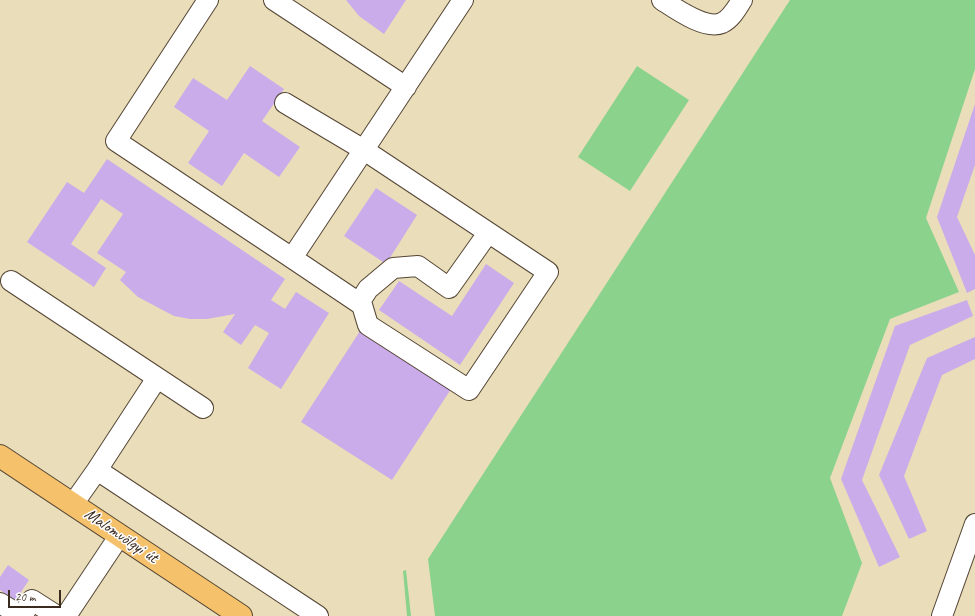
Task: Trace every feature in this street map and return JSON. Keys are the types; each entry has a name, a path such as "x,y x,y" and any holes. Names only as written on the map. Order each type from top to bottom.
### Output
{"main road":[{"name":"Malomvölgyi út","path":"0,456 241,616"}],"street":[{"path":"208,0 116,142 359,303 362,306 368,326 469,390 548,272 364,150 285,103"},
{"path":"274,0 406,87"},
{"path":"292,258 463,0"},
{"path":"662,0 689,18 706,24 721,24 732,15 742,0"},
{"path":"359,303 368,289 393,268 418,266 449,288 488,233"},
{"path":"11,281 203,408"},
{"path":"73,504 157,378"},
{"path":"97,470 318,616"},
{"path":"942,616 975,524"},
{"path":"66,616 120,535"},
{"path":"0,603 21,616 32,600 56,616"}],"green space":[{"path":"790,0 975,0 975,69 926,218 959,292 890,319 830,478 862,563 842,616 435,616 428,559"},
{"path":"637,66 689,100 630,191 578,157"},
{"path":"406,570 411,616 407,616 403,571"}],"building":[{"path":"346,0 406,0 384,34 359,16"},
{"path":"250,66 284,89 262,121 300,147 279,177 244,153 222,186 188,163 209,131 174,107 193,78 227,100"},
{"path":"975,104 975,165 957,217 975,255 975,289 967,293 937,217"},
{"path":"107,159 285,279 271,300 285,309 296,292 329,313 281,389 248,368 269,333 255,325 241,345 223,332 235,314 207,319 190,319 174,316 138,297 120,280 126,272 97,253 123,214 101,199 71,244 106,268 94,287 27,242 67,182 84,193"},
{"path":"376,188 417,215 386,264 344,236"},
{"path":"486,264 514,283 460,365 379,310 399,281 452,316"},
{"path":"967,300 973,316 910,345 862,480 900,557 879,567 841,479 895,326"},
{"path":"360,331 451,389 392,480 301,422"},
{"path":"975,337 975,359 942,375 904,476 927,531 909,539 879,475 927,358"},
{"path":"8,565 29,580 15,601 0,590 0,577"}]}
